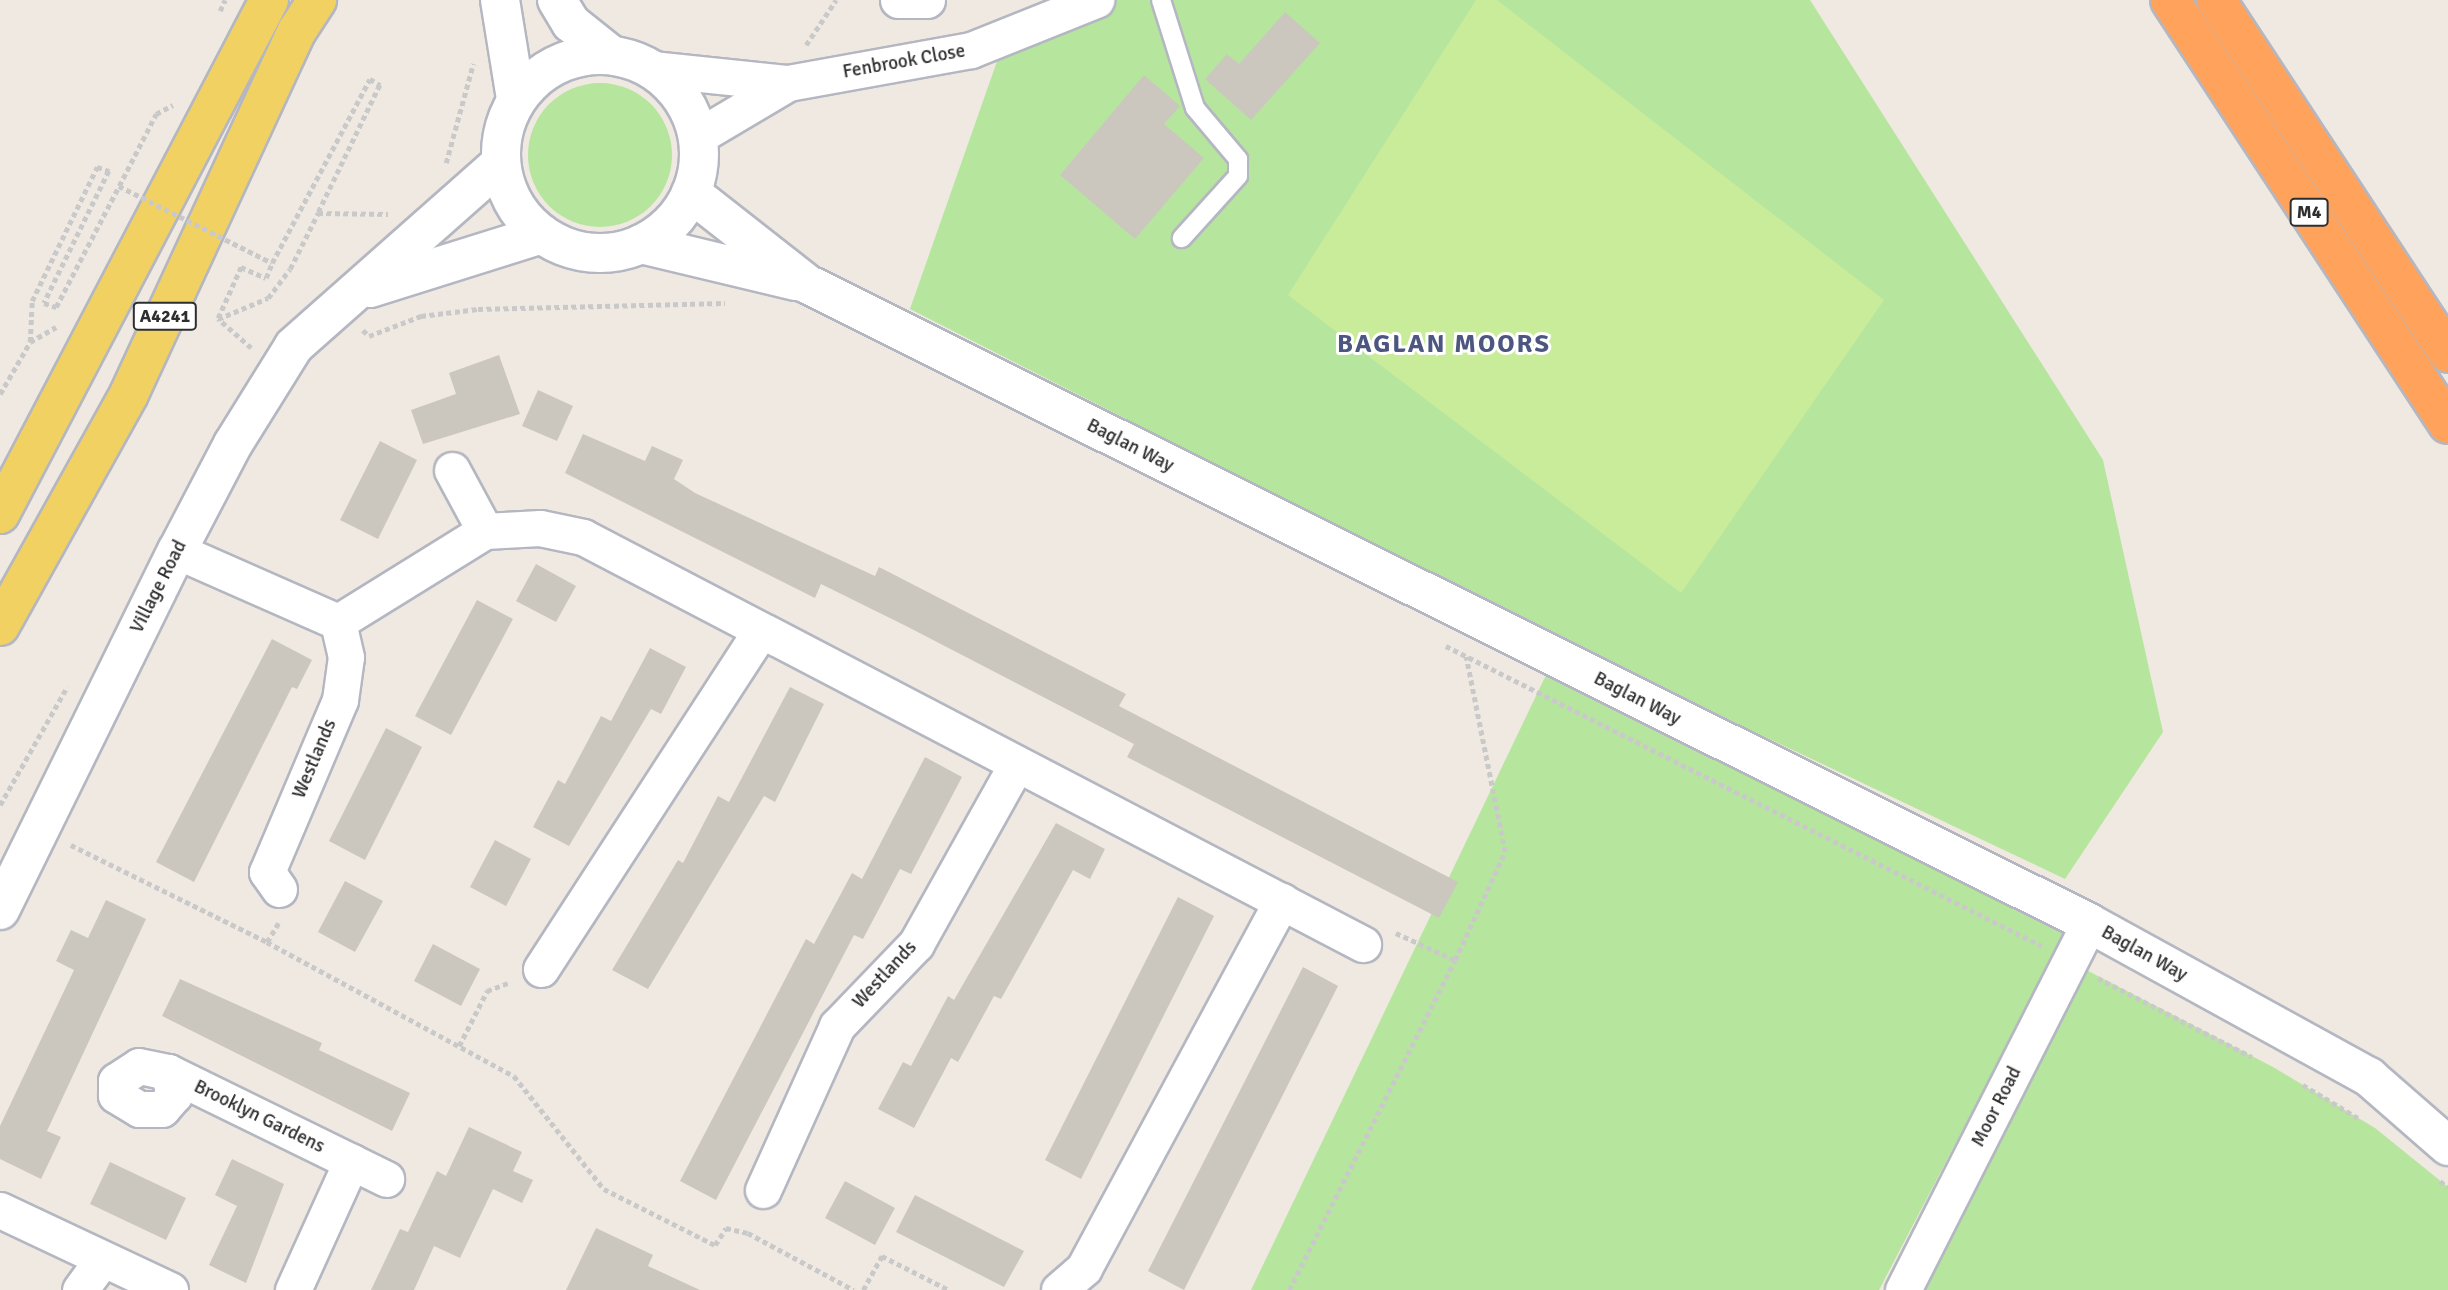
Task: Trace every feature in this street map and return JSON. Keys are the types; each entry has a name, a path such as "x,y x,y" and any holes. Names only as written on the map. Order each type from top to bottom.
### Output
{"highway":[{"name":"M4","path":"2170,0 2448,424"},
{"name":"M4","path":"2216,0 2448,353"}],"main road":[{"name":"A4241","path":"0,513 269,0"},
{"name":"A4241","path":"0,626 129,394 297,31 317,0"}],"street":[{"path":"500,0 516,99"},
{"path":"557,0 571,23 611,55 652,69 673,87 698,137 691,193 678,214 641,244 590,252 542,234 507,190 501,163 503,130 516,99 558,64 611,55"},
{"path":"898,0 927,0"},
{"name":"Fenbrook Close","path":"652,69 782,82 971,50 1096,0"},
{"name":"Fenbrook Close","path":"698,137 782,82"},
{"name":"Village Road","path":"0,910 177,551 233,444 294,346 501,163"},
{"name":"Baglan Way","path":"691,193 807,284 2089,923 2370,1077 2443,1162"},
{"name":"Village Road","path":"348,300 542,234"},
{"name":"Baglan Way","path":"641,244 807,284"},
{"path":"452,470 485,531"},
{"path":"177,551 338,622 485,531 540,528 583,537 760,632 1363,944"},
{"name":"Westlands","path":"279,889 267,872 340,700 346,657 338,622"},
{"path":"541,969 760,632"},
{"name":"Westlands","path":"763,1190 837,1026 916,944 1016,765"},
{"path":"1059,1290 1084,1268 1282,901"},
{"name":"Moor Road","path":"1903,1290 2089,923"},
{"name":"Brooklyn Gardens","path":"168,1072 386,1179"},
{"path":"293,1290 351,1162"},
{"path":"0,1210 170,1290"},
{"path":"80,1290 102,1260"}],"lane":[{"path":"1161,0 1195,108 1238,159 1238,176 1182,238"}],"path":[{"path":"782,82 836,0"},
{"path":"443,172 476,50"},
{"path":"370,79 380,85 290,269 268,298 218,319 241,267 266,278 370,79"},
{"path":"0,394 30,342 32,300 97,167 109,171 44,303 56,307 156,114 182,100"},
{"path":"118,186 272,263"},
{"path":"380,223 399,208"},
{"path":"318,213 389,214"},
{"path":"348,300 369,336 421,316 478,309 738,302"},
{"path":"218,319 262,358"},
{"path":"1442,643 2262,1061"},
{"path":"1289,1290 1455,960 1505,852 1466,656"},
{"path":"38,829 267,942 514,1076 604,1189 715,1245 726,1228 748,1233 854,1290"},
{"path":"1363,944 1395,933 1455,960"},
{"path":"459,1046 487,991 541,969"},
{"path":"2296,1081 2364,1121"},
{"path":"2443,1162 2448,1187"},
{"path":"863,1290 882,1256 950,1290"}],"green space":[{"path":"1112,0 1810,0 2103,460 2163,732 2065,879 1563,641 910,309 1001,50"},
{"path":"1476,0 1497,0 1884,300 1681,593 1288,295"},
{"path":"600,83 628,88 651,104 667,127 672,155 667,183 651,206 628,222 600,227 572,222 549,206 533,183 528,155 533,127 549,104 572,88"},
{"path":"1548,671 2069,926 1879,1290 1251,1290"},
{"path":"2069,961 2273,1067 2375,1128 2448,1187 2448,1290 1909,1290"}],"building":[{"path":"1285,12 1320,43 1251,120 1205,79 1227,54 1239,64"},
{"path":"1144,75 1180,106 1164,124 1204,158 1135,239 1060,175"},
{"path":"499,355 520,414 423,444 411,410 456,394 449,373"},
{"path":"538,390 573,406 557,441 522,426"},
{"path":"583,434 645,461 652,446 683,460 674,479 695,493 875,576 879,567 1126,694 1119,706 1458,882 1439,918 1127,757 1134,744 906,626 821,584 815,598 565,473"},
{"path":"380,441 417,460 378,539 340,520"},
{"path":"536,564 576,586 556,622 516,601"},
{"path":"477,600 513,619 451,735 415,716"},
{"path":"272,639 312,660 297,689 292,687 194,882 156,862"},
{"path":"650,648 686,667 661,714 651,709 569,846 533,827 558,780 565,784 601,716 611,721"},
{"path":"790,687 824,704 775,802 764,796 648,989 612,970 678,860 683,863 718,796 729,802"},
{"path":"386,728 422,747 365,860 329,841"},
{"path":"925,757 962,777 911,874 900,869 863,939 854,935 716,1200 680,1181 806,939 814,944 852,873 862,879"},
{"path":"1056,823 1105,849 1090,879 1073,870 1001,999 994,996 958,1062 951,1058 914,1128 878,1109 903,1062 911,1066 948,996 954,1000"},
{"path":"495,840 531,859 506,906 470,887"},
{"path":"345,881 383,901 355,952 318,932"},
{"path":"1178,897 1214,916 1081,1179 1045,1160"},
{"path":"106,900 146,919 47,1131 61,1137 41,1179 0,1159 0,1126 74,970 56,961 71,930 88,938"},
{"path":"433,944 480,969 461,1006 414,981"},
{"path":"1303,967 1338,986 1184,1290 1148,1271"},
{"path":"180,979 322,1043 319,1050 410,1093 392,1131 162,1016"},
{"path":"469,1127 522,1152 513,1171 533,1180 522,1203 493,1189 460,1258 434,1246 414,1290 371,1290 400,1229 408,1232 437,1171 446,1176"},
{"path":"232,1159 284,1184 246,1283 209,1265 237,1206 215,1195"},
{"path":"110,1162 186,1198 166,1240 90,1204"},
{"path":"845,1181 895,1208 875,1245 825,1218"},
{"path":"915,1195 1024,1251 1004,1287 896,1232"},
{"path":"596,1228 653,1255 648,1266 700,1290 566,1290"}],"district":[{"name":"BAGLAN MOORS","path":"1444,345"}]}
